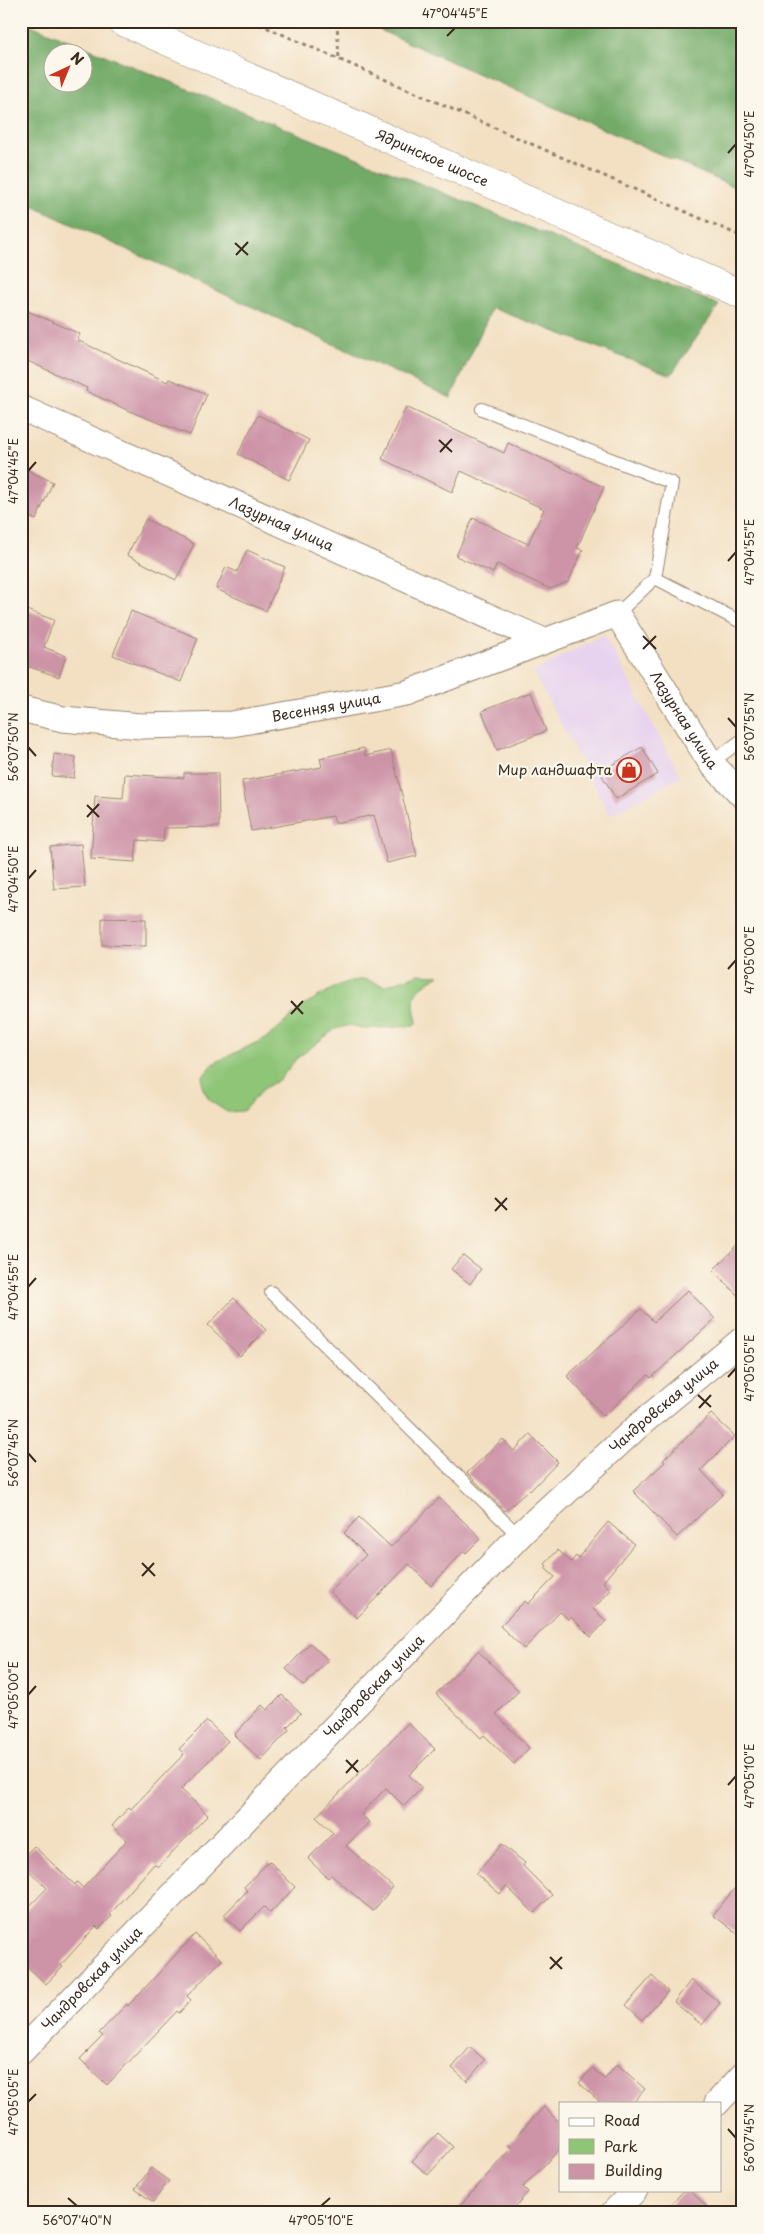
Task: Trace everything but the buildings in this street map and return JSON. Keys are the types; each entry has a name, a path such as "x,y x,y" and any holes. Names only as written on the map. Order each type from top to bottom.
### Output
{"main road":[{"name":"Ядринское шоссе","path":"121,21 743,295"}],"street":[{"name":"Лазурная улица","path":"21,408 542,640"},
{"name":"Лазурная улица","path":"617,614 711,763 741,791"},
{"name":"Весенняя улица","path":"21,709 63,719 141,726 232,724 407,693 542,640 617,614"},
{"name":"Чандровская улица","path":"21,2052 519,1536 638,1426 743,1340"},
{"path":"718,2102 743,2075"},
{"path":"614,2213 633,2192"}],"lane":[{"path":"482,409 672,483 655,578 617,614"},
{"path":"655,578 743,623"},
{"path":"711,763 743,739"},
{"path":"271,1292 519,1536"}],"path":[{"path":"252,21 743,237"},
{"path":"337,21 339,60"}],"shaded area":[{"path":"604,634 681,777 610,815 533,672"}],"green space":[{"path":"21,21 73,42 42,42 42,92 92,92 92,50 719,305 671,375 492,308 451,398 21,201"},
{"path":"359,21 743,21 743,191"},
{"path":"419,974 439,975 419,989 414,998 417,1022 414,1026 365,1029 350,1025 335,1029 296,1059 280,1079 263,1089 243,1111 227,1112 210,1101 202,1087 203,1076 214,1063 268,1037 307,1003 341,984 364,979 385,986"}],"place":[{"name":"Мир ландшафта","path":"629,770"}]}
